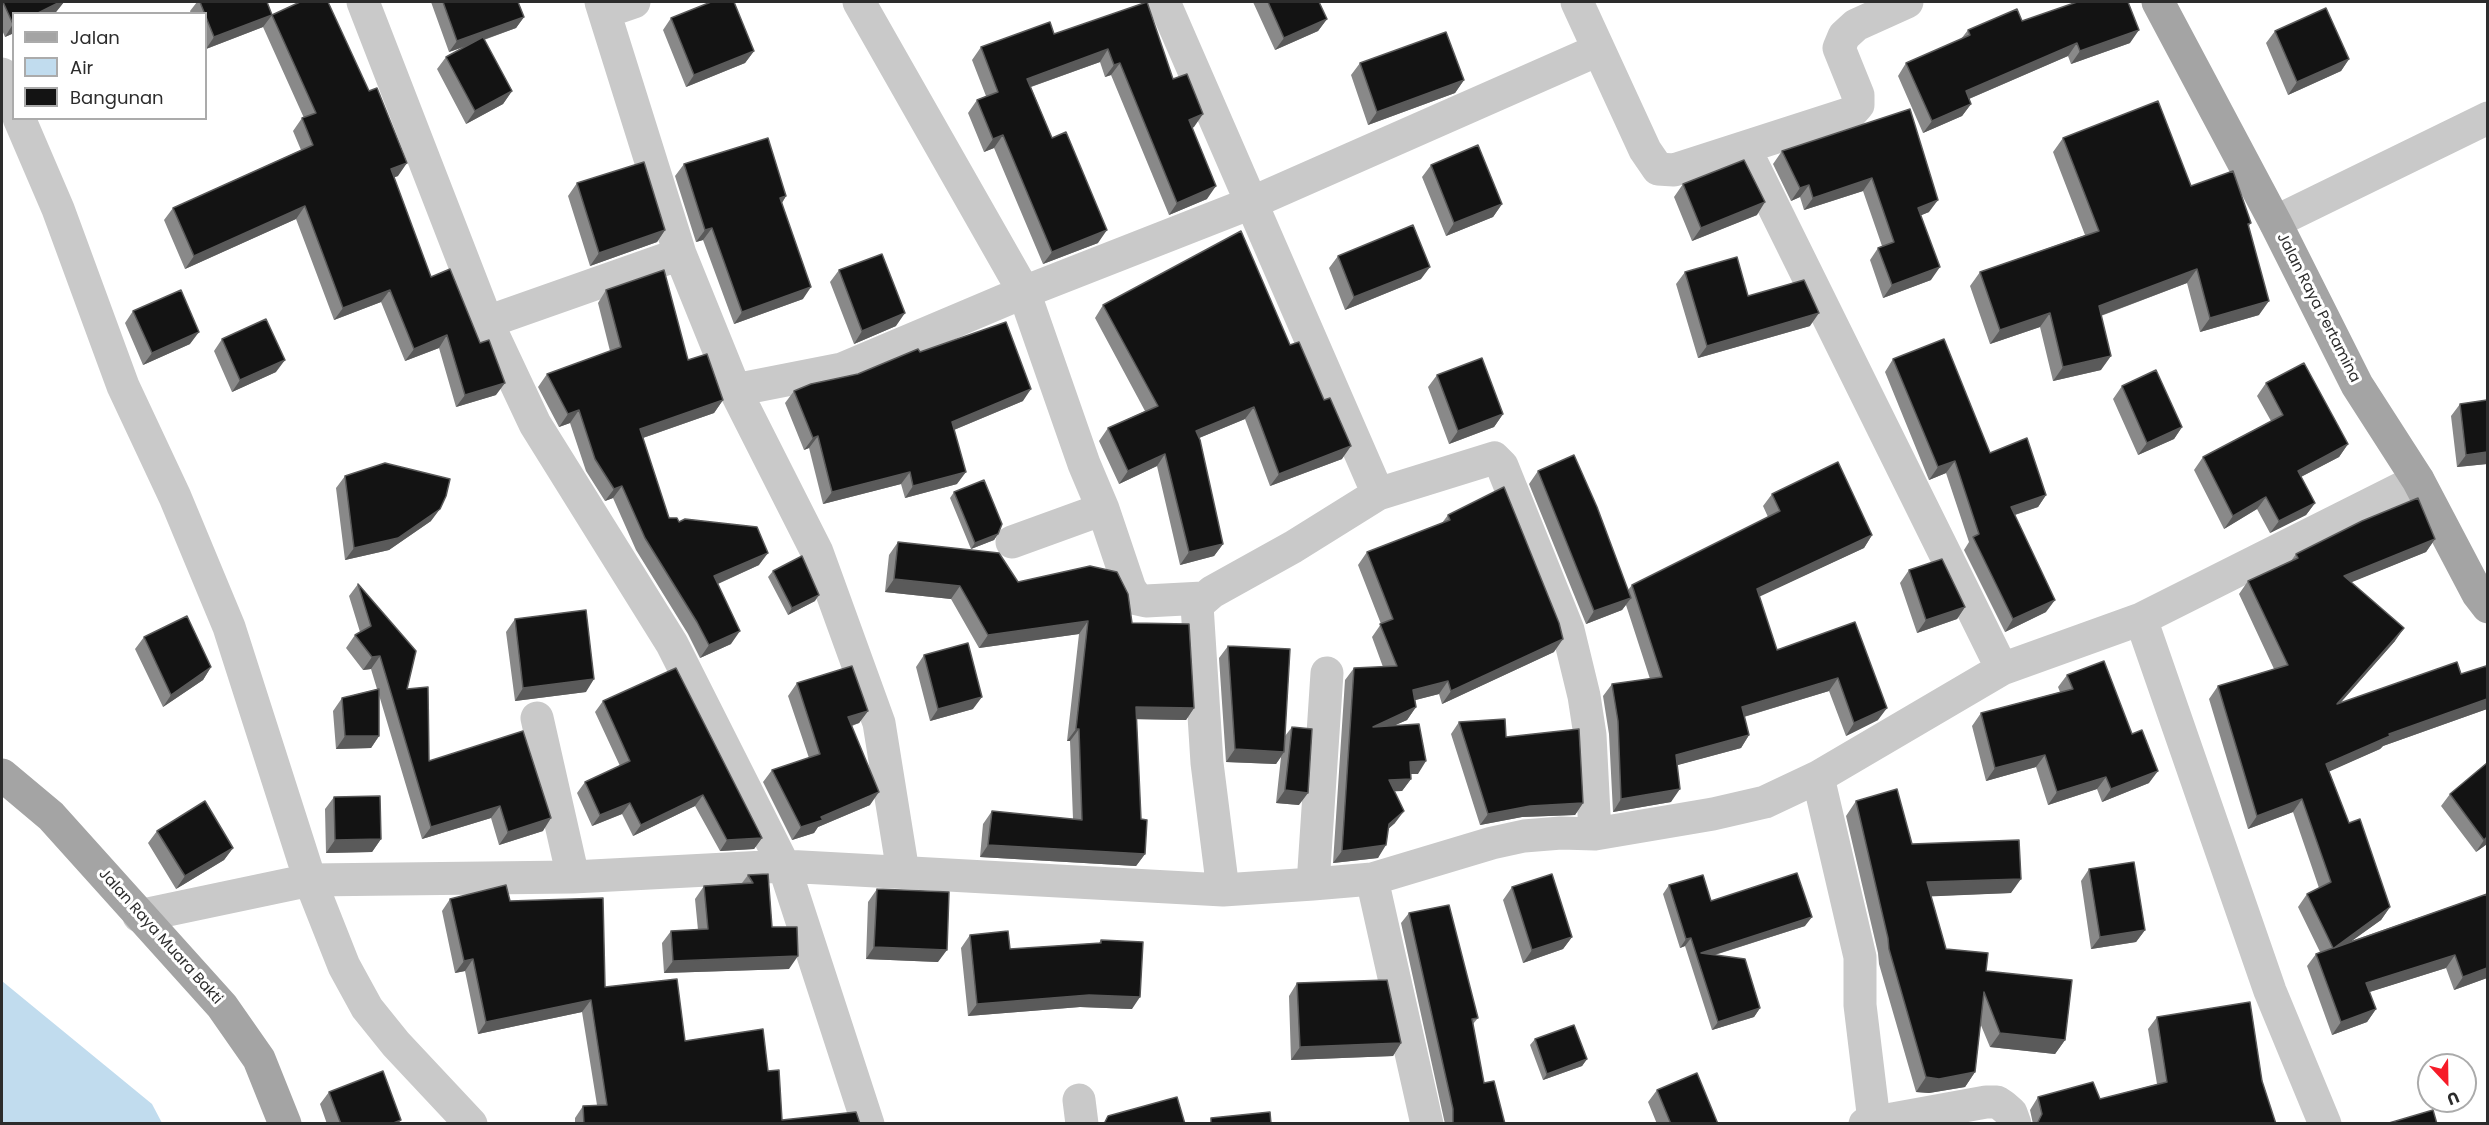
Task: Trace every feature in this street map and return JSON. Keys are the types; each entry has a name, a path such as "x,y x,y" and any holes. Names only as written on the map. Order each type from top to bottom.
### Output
{"main road":[{"name":"Jalan Raya Pertamina","path":"2158,2 2357,385 2418,480 2487,608"},
{"name":"Jalan Raya Muara Bakti","path":"2,775 51,816 222,1006 259,1059 285,1124"}],"street":[{"path":"363,2 488,322 535,424 672,645 784,866 868,1124"},
{"path":"859,2 1024,291 1130,589 1137,599 1146,601 1203,598"},
{"path":"1164,2 1378,494"},
{"path":"1577,2 1644,150 1658,169 1674,170 1851,112 1858,105 1858,95 1839,48 1844,36 1856,25 1907,2"},
{"path":"613,5 680,254 735,390 817,552 879,723 903,872"},
{"path":"735,390 842,369 1024,291 1251,203 1598,50"},
{"path":"2,74 12,100"},
{"path":"2274,222 2487,118"},
{"path":"20,120 58,209 123,386 175,496 229,627 289,885 344,966 367,1008 396,1044 471,1124"},
{"path":"1744,148 2002,669"},
{"path":"488,322 680,254"},
{"path":"1223,890 1207,763 1197,605 1203,598 1378,494 1494,458 1502,466 1568,630 1584,696 1590,735 1595,834"},
{"path":"139,915 289,885 573,877 784,866 1223,890 1372,879 1492,843 1524,836 1561,833 1595,834 1702,816 1765,802 1818,777 2002,669 2141,619 2418,480"},
{"path":"1012,542 1103,509"},
{"path":"2141,619 2270,991 2325,1124"},
{"path":"1313,884 1327,673"},
{"path":"537,718 573,877"},
{"path":"1818,777 1860,957 1860,1005 1869,1122 1997,1102 2011,1113 2015,1124"},
{"path":"1372,879 1427,1124"}],"water":[{"path":"2,981 152,1104 162,1123 2,1123"}],"building":[{"path":"3,2 60,2 40,12 12,12 12,22"},
{"path":"200,2 267,2 272,15 214,37 207,20 207,12 204,12"},
{"path":"300,2 328,2 369,91 377,88 407,163 391,169 431,277 450,269 480,343 489,340 505,383 465,395 447,335 414,349 390,290 343,308 305,206 194,256 173,208 313,145 302,118 316,113 272,15"},
{"path":"443,2 518,2 524,17 457,41"},
{"path":"711,2 734,2 754,51 694,75 671,18"},
{"path":"1147,2 1173,79 1187,74 1203,114 1189,120 1216,186 1177,203 1120,63 1114,65 1108,49 1027,79 1052,138 1066,132 1107,230 1052,252 1003,135 993,139 977,100 998,92 981,47 1050,22 1054,34"},
{"path":"1268,2 1319,2 1327,19 1284,38"},
{"path":"2077,2 2128,2 2139,30 2080,51 2077,43 1966,91 1971,104 1932,121 1906,63 1970,35 1968,30 2017,9 2022,21"},
{"path":"2326,8 2349,59 2297,82 2275,31"},
{"path":"1446,32 1464,80 1377,112 1360,63"},
{"path":"483,37 512,91 475,111 446,57"},
{"path":"2158,101 2191,186 2233,171 2251,223 2248,224 2269,301 2210,318 2197,269 2099,306 2111,356 2063,367 2050,313 2000,330 1980,272 2099,231 2063,138"},
{"path":"1910,109 1938,200 1918,208 1940,267 1892,285 1878,248 1894,242 1872,178 1813,198 1809,185 1800,188 1782,151"},
{"path":"768,138 786,196 780,198 811,287 742,312 712,228 705,230 684,164"},
{"path":"1478,145 1502,204 1454,223 1431,165"},
{"path":"1744,160 1765,202 1701,228 1683,184"},
{"path":"644,162 665,230 599,253 577,183"},
{"path":"1413,225 1430,267 1354,297 1338,256"},
{"path":"1241,231 1290,345 1299,342 1324,400 1330,398 1351,446 1279,474 1254,407 1196,431 1223,544 1189,552 1165,454 1128,471 1108,428 1158,406 1103,305"},
{"path":"882,254 905,313 862,331 839,270"},
{"path":"1737,257 1748,296 1804,280 1819,313 1707,346 1685,272"},
{"path":"664,270 688,360 707,354 723,400 640,429 669,518 677,518 679,522 685,519 757,527 768,553 714,576 740,631 709,645 645,538 622,486 614,489 595,459 579,410 568,414 547,374 621,347 606,290"},
{"path":"181,290 199,332 152,353 133,311"},
{"path":"266,319 285,360 240,380 222,339"},
{"path":"1006,322 1031,389 952,422 966,472 913,486 910,472 832,492 818,436 813,438 794,391 811,384 858,374 918,349 920,352"},
{"path":"1944,339 1990,453 2027,438 2046,495 2011,507 2055,600 2013,619 1973,537 1979,534 1955,461 1938,467 1893,359"},
{"path":"1482,358 1503,414 1458,431 1437,375"},
{"path":"2304,363 2348,444 2298,471 2315,503 2279,521 2266,497 2233,516 2203,457 2283,415 2266,383"},
{"path":"2156,370 2182,427 2147,443 2122,386"},
{"path":"2487,400 2487,452 2466,455 2460,404"},
{"path":"1574,455 1597,507 1631,598 1594,611 1538,471"},
{"path":"1838,462 1872,535 1757,589 1777,650 1855,622 1887,708 1854,723 1838,678 1742,707 1749,735 1676,755 1680,789 1621,799 1618,721 1612,684 1662,677 1632,585 1780,511 1772,494"},
{"path":"385,463 450,479 446,496 440,509 398,538 354,548 345,476"},
{"path":"984,480 1002,524 998,534 975,543 954,492"},
{"path":"1504,487 1559,623 1563,639 1451,691 1448,681 1413,690 1416,707 1373,727 1419,724 1426,761 1410,762 1411,779 1389,780 1404,811 1389,824 1386,845 1342,851 1354,668 1397,666 1380,624 1393,619 1367,552 1450,520 1448,515"},
{"path":"2418,498 2435,539 2344,576 2404,628 2337,704 2457,662 2461,674 2486,666 2487,699 2389,734 2390,736 2326,764 2349,823 2360,819 2390,907 2334,948 2487,894 2487,968 2463,977 2455,955 2366,983 2376,1009 2341,1022 2316,954 2333,948 2307,894 2331,882 2302,799 2257,816 2218,686 2288,665 2248,581 2298,558 2296,554 2362,521"},
{"path":"898,542 999,553 1018,582 1090,566 1117,572 1128,594 1132,623 1189,624 1194,708 1136,707 1141,819 1147,820 1145,854 988,845 992,811 1082,820 1079,729 1076,729 1088,621 988,635 960,586 894,579"},
{"path":"802,556 819,595 792,608 773,571"},
{"path":"1942,559 1965,607 1926,620 1909,570"},
{"path":"358,584 416,651 407,689 428,687 429,761 523,731 551,818 508,832 500,806 431,827 380,656 372,657 355,635 371,626"},
{"path":"586,610 594,679 523,688 515,619"},
{"path":"187,616 211,667 171,695 144,637"},
{"path":"968,643 982,697 938,709 924,655"},
{"path":"1228,646 1290,649 1284,752 1235,749"},
{"path":"2104,661 2132,734 2142,730 2158,771 2111,789 2106,777 2057,792 2045,755 1995,768 1981,713 2073,689 2067,675"},
{"path":"852,666 868,711 848,717 879,792 821,817 823,820 801,827 772,770 820,754 797,683"},
{"path":"676,668 762,838 727,840 703,795 641,825 630,803 600,815 585,782 630,761 603,701"},
{"path":"379,689 379,736 345,736 342,698"},
{"path":"1505,719 1506,737 1579,729 1583,803 1530,806 1488,814 1459,722"},
{"path":"1292,727 1312,729 1308,793 1285,790"},
{"path":"2487,763 2487,837 2484,840 2450,794"},
{"path":"1897,789 1912,844 2019,840 2021,879 1927,882 1946,949 1988,953 1986,971 2072,980 2065,1040 2000,1033 1984,992 1975,1072 1939,1079 1926,1077 1889,949 1856,801"},
{"path":"380,796 381,839 335,840 334,797"},
{"path":"205,801 233,848 185,876 157,831"},
{"path":"2134,862 2145,930 2100,937 2089,869"},
{"path":"1797,873 1812,917 1701,953 1745,959 1760,1008 1718,1022 1691,938 1686,939 1669,885 1703,875 1711,901"},
{"path":"768,874 772,927 797,927 798,956 673,961 671,931 708,929 704,886 753,883 748,875"},
{"path":"1552,874 1572,937 1532,950 1512,887"},
{"path":"506,885 510,901 603,898 605,987 677,979 685,1041 763,1029 768,1071 779,1070 782,1120 856,1112 860,1124 584,1124 583,1106 607,1105 591,1000 486,1022 473,959 464,961 450,899"},
{"path":"877,889 949,892 947,950 874,947"},
{"path":"1449,905 1478,1018 1472,1019 1484,1083 1494,1081 1505,1124 1453,1124 1453,1109 1409,913"},
{"path":"1008,931 1010,949 1101,943 1101,940 1143,942 1140,997 1089,995 977,1004 970,935"},
{"path":"1387,980 1401,1043 1300,1047 1297,983"},
{"path":"2250,1002 2262,1081 2276,1124 2037,1124 2042,1114 2038,1097 2093,1082 2100,1099 2167,1082 2157,1017"},
{"path":"1574,1025 1587,1059 1547,1074 1535,1039"},
{"path":"383,1071 401,1120 391,1124 341,1124 329,1092"},
{"path":"1697,1073 1718,1124 1671,1124 1657,1090"},
{"path":"1177,1097 1185,1124 1104,1124 1108,1116"},
{"path":"1270,1112 1271,1124 1211,1124 1211,1118"},
{"path":"2423,1113 2434,1113 2437,1124 2389,1124"}]}
